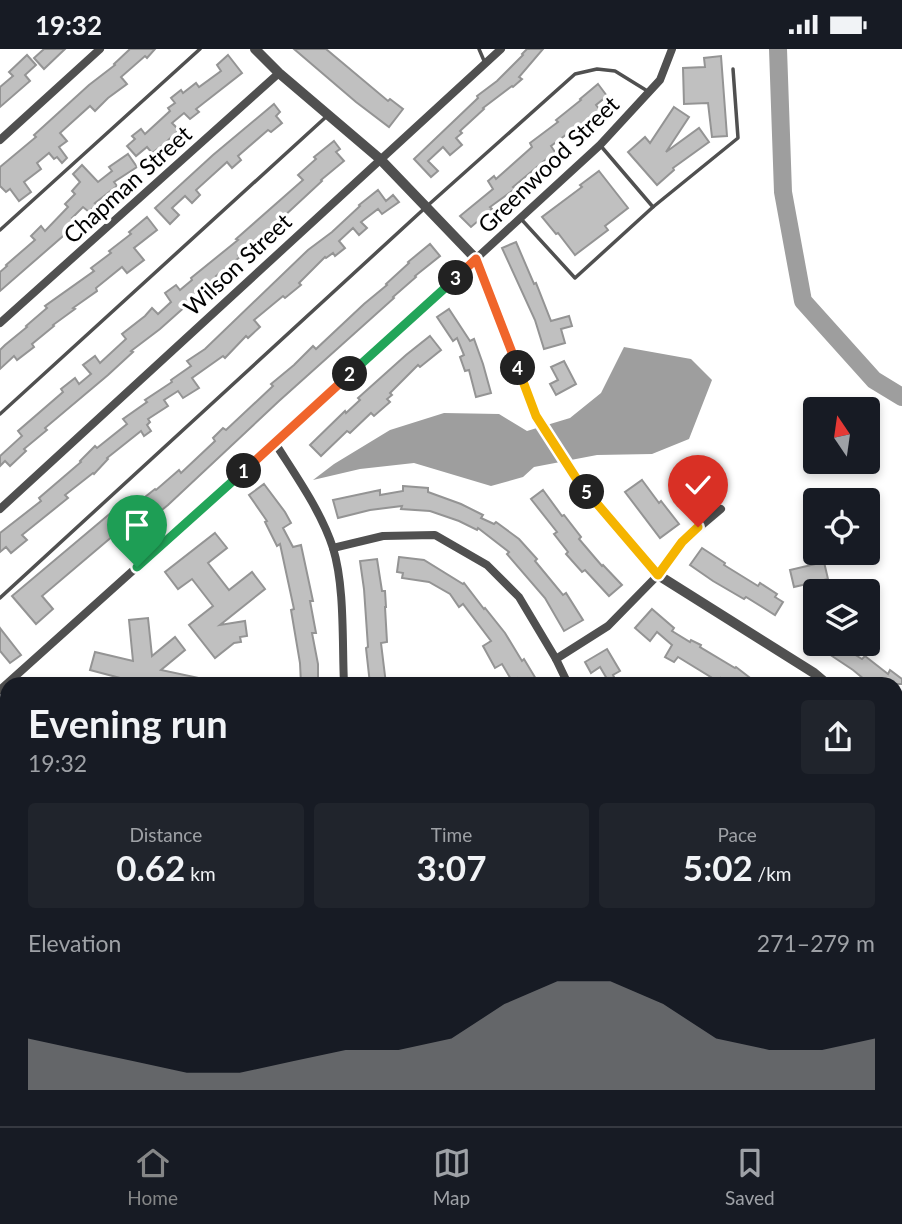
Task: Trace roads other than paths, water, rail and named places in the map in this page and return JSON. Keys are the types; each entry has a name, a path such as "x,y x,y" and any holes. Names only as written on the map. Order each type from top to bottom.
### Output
{"street":[{"path":"0,140 100,49"},
{"path":"255,49 279,73 380,159 476,259 536,416 578,481 658,575 819,677"},
{"name":"Wilson Street","path":"0,509 501,49"},
{"name":"Greenwood Street","path":"14,677 600,145 660,80 672,49"},
{"name":"Chapman Street","path":"0,323 279,73"},
{"path":"275,443 312,501 332,548 340,585 344,677"},
{"path":"556,659 608,626 658,575 682,542 721,509"},
{"path":"332,548 383,536 435,535 486,565 519,597 565,677"}],"lane":[{"path":"0,230 200,49"},
{"path":"479,49 485,65"},
{"path":"0,598 575,74 597,69 615,71 649,92"},
{"path":"521,218 575,278 653,207 738,138 733,69"},
{"path":"0,414 328,115"},
{"path":"600,145 653,207"}],"waterway":[{"path":"778,49 783,192 803,301 874,380 902,397"}]}
